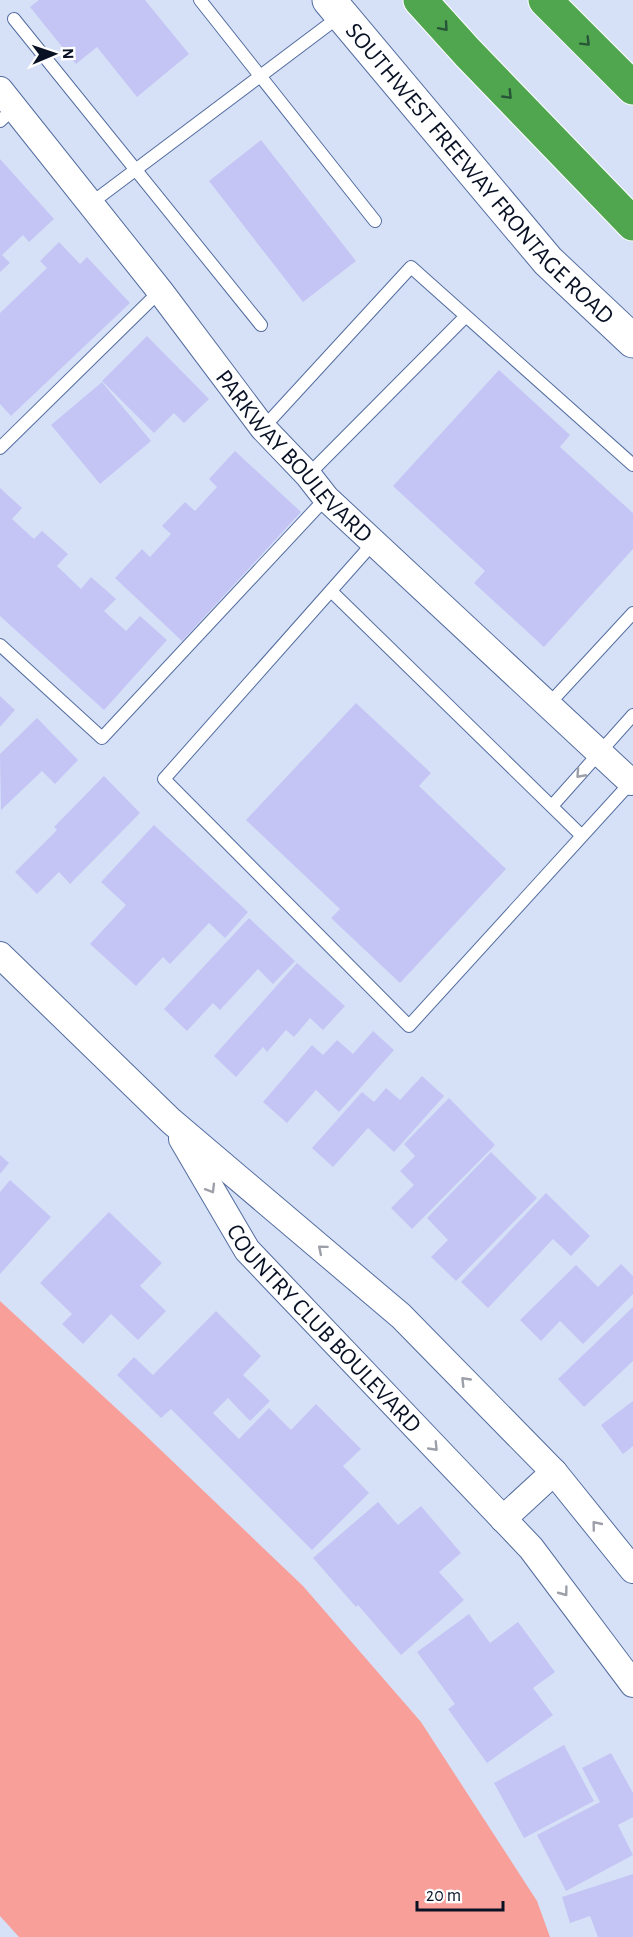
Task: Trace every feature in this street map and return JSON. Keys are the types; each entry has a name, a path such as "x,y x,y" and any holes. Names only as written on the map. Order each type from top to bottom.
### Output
{"highway":[{"path":"420,0 633,224"},
{"path":"545,0 633,88"}],"main road":[{"name":"SOUTHWEST FREEWAY FRONTAGE ROAD","path":"335,8 548,261 633,341"}],"street":[{"name":"PARKWAY BOULEVARD","path":"5,106 90,204 160,291 263,428 308,474 326,498 599,753 632,781"},
{"name":"COUNTRY CLUB BOULEVARD","path":"0,955 171,1121 400,1316 554,1472 633,1570"},
{"name":"COUNTRY CLUB BOULEVARD","path":"171,1121 247,1250 531,1548 633,1684"},
{"path":"503,1519 554,1472"}],"lane":[{"path":"200,0 375,221"},
{"path":"90,204 260,76 335,8"},
{"path":"14,20 261,325"},
{"path":"263,428 411,267 633,465"},
{"path":"0,448 160,291"},
{"path":"308,474 466,316"},
{"path":"0,645 102,738 326,498"},
{"path":"374,542 164,779 409,1026 632,781"},
{"path":"331,591 582,836"},
{"path":"548,705 633,613"},
{"path":"552,806 633,715"}],"shaded area":[{"path":"0,1301 143,1433 303,1586 421,1722 537,1901 550,1937 19,1937 0,1916"}],"building":[{"path":"39,0 145,0 189,54 137,97 97,47 76,64 30,7"},
{"path":"261,140 356,261 303,302 209,181"},
{"path":"0,159 54,219 29,242 23,235 2,255 10,263 0,272"},
{"path":"59,242 80,264 87,257 130,303 11,416 0,404 0,313 47,268 40,261"},
{"path":"147,336 209,399 184,423 174,413 154,433 102,381"},
{"path":"499,370 570,435 560,447 633,513 633,549 544,647 474,583 485,571 393,486"},
{"path":"102,382 151,441 100,484 51,425"},
{"path":"235,451 301,512 182,641 115,578 142,549 150,557 171,534 162,526 185,502 195,511 217,487 209,479"},
{"path":"0,488 22,508 12,519 34,539 42,531 68,554 57,566 81,589 91,577 116,599 104,611 126,631 140,616 167,640 104,710 0,616"},
{"path":"0,696 15,710 0,727"},
{"path":"356,703 431,773 419,786 506,869 400,983 331,918 340,909 246,820"},
{"path":"37,718 78,760 55,784 42,771 1,810 0,754"},
{"path":"104,776 140,813 70,884 59,872 37,894 15,872 57,830 54,827"},
{"path":"154,825 248,912 225,938 209,923 170,964 163,957 136,986 90,944 126,905 101,882"},
{"path":"249,918 295,961 273,984 258,969 220,1010 213,1003 187,1031 164,1009"},
{"path":"297,963 345,1006 323,1030 310,1018 294,1037 286,1030 267,1052 263,1047 236,1077 214,1056"},
{"path":"373,1031 394,1050 339,1112 316,1090 287,1123 263,1102 312,1045 323,1055 337,1040 353,1054"},
{"path":"422,1076 444,1096 394,1152 368,1128 333,1167 312,1148 362,1092 374,1102 386,1088 400,1100"},
{"path":"449,1098 495,1145 412,1229 391,1208 414,1185 400,1171 415,1156 404,1144"},
{"path":"491,1152 537,1198 456,1281 431,1257 448,1240 427,1218"},
{"path":"0,1155 9,1163 0,1174"},
{"path":"10,1180 51,1217 0,1274 0,1192"},
{"path":"546,1193 590,1236 571,1256 553,1239 488,1308 461,1282"},
{"path":"109,1212 162,1263 140,1286 166,1311 138,1340 111,1314 83,1344 62,1324 72,1314 40,1283"},
{"path":"621,1264 633,1276 633,1294 583,1344 560,1321 541,1341 520,1320 576,1265 598,1287"},
{"path":"633,1307 633,1361 584,1407 558,1379"},
{"path":"216,1311 261,1356 243,1375 270,1401 250,1421 228,1398 213,1413 239,1439 269,1408 291,1430 316,1404 361,1449 343,1466 369,1493 312,1550 171,1409 161,1418 117,1375 134,1357 153,1375"},
{"path":"633,1401 633,1446 623,1454 601,1425"},
{"path":"378,1502 398,1525 421,1506 461,1553 439,1572 464,1600 401,1655 313,1558"},
{"path":"469,1614 490,1643 518,1622 555,1672 533,1688 553,1715 487,1763 448,1709 455,1704 417,1652"},
{"path":"564,1745 594,1801 524,1838 494,1783"},
{"path":"611,1753 633,1793 633,1817 618,1825 633,1855 566,1891 537,1835 600,1802 582,1768"},
{"path":"633,1874 633,1937 598,1937 590,1916 570,1923 562,1897"}]}
